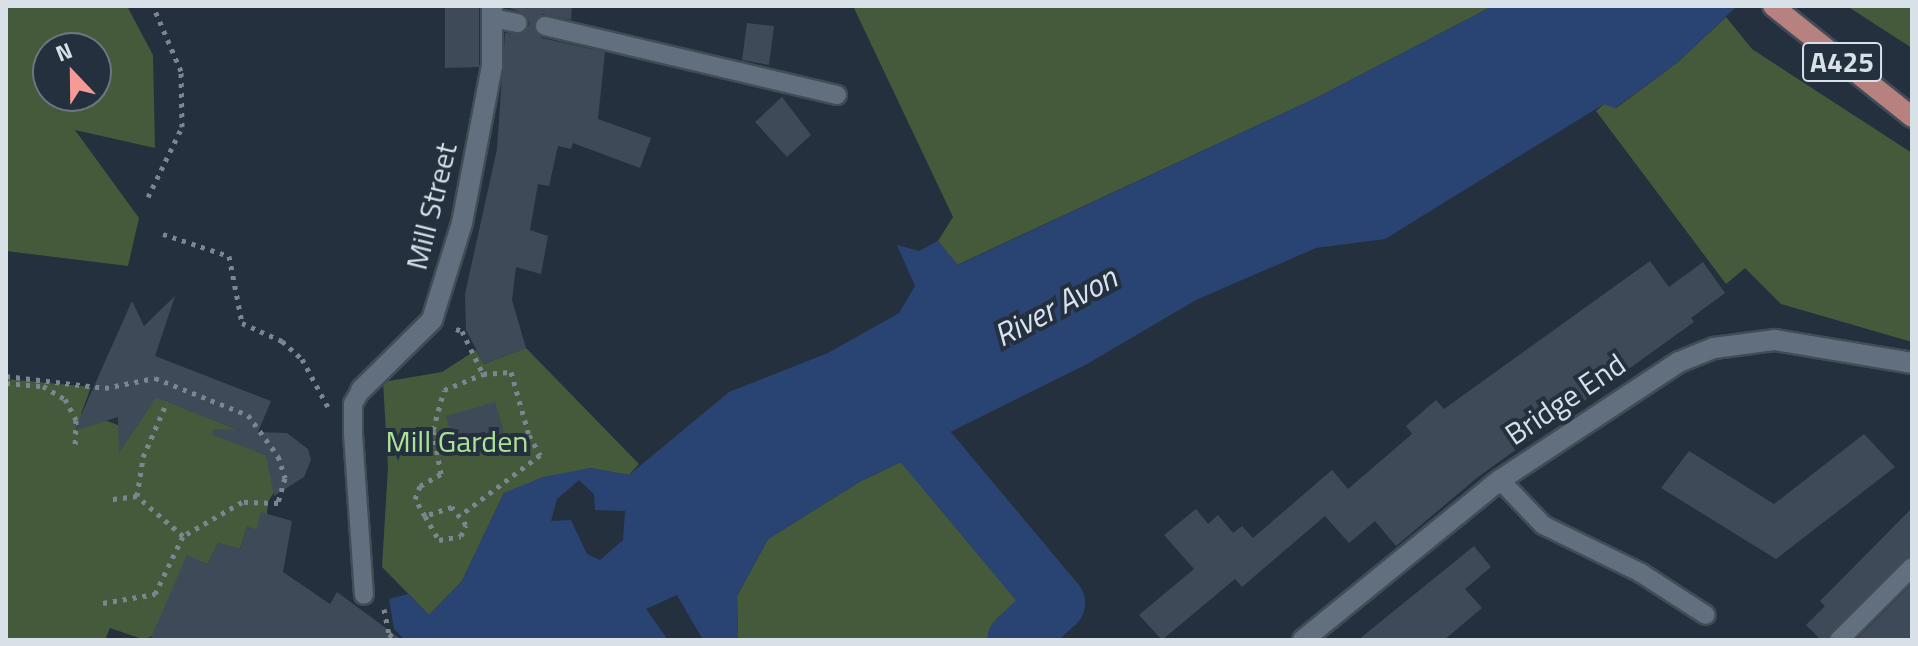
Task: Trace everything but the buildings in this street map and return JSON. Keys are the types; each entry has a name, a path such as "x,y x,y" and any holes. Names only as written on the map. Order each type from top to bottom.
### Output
{"main road":[{"name":"A425","path":"1773,6 1912,117"}],"street":[{"name":"Mill Street","path":"361,390 432,320 462,223 492,66 492,12"},
{"name":"Bridge End","path":"1303,640 1500,480 1649,379 1714,348 1775,340 1912,363"}],"lane":[{"path":"492,12 518,23"},
{"path":"545,26 837,95"},
{"path":"361,390 353,404 353,434 364,595"},
{"path":"1500,480 1543,525 1641,573 1706,615"},
{"path":"1839,640 1912,567"}],"path":[{"path":"148,197 182,127 181,71 153,6"},
{"path":"163,234 229,256 242,323 282,341 302,359 338,425 353,434"},
{"path":"472,353 483,374"},
{"path":"425,516 452,507 462,514 466,525 461,536 439,540 415,499 420,486 441,474 434,415 444,390 483,374 511,372 529,435 540,455 462,514"},
{"path":"6,376 105,388 155,378 248,415 278,456 285,478 278,503 242,502 183,536 155,594 103,603"},
{"path":"6,383 43,386 65,399 76,420 75,449"},
{"path":"137,496 143,457 167,402"},
{"path":"111,499 137,496 183,536"},
{"path":"364,595 385,610 389,634 397,640"}],"green space":[{"path":"6,6 127,6 153,55 155,148 75,130 139,218 128,266 6,251"},
{"path":"853,6 1493,6 1316,98 957,265 938,241 953,217"},
{"path":"1847,6 1912,6 1912,48 1901,41"},
{"path":"1726,17 1752,49 1912,153 1912,342 1781,304 1745,268 1726,284 1596,111 1605,103 1616,108 1678,62"},
{"name":"Mill Garden","path":"526,348 639,464 629,475 590,468 504,493 462,581 429,615 382,567 388,467 383,382 442,372 476,350 484,364"},
{"path":"6,379 91,387 81,414 85,423 93,425 102,419 118,425 126,434 138,425 146,393 256,437 255,451 266,455 277,487 268,502 266,525 256,530 247,527 240,549 218,543 208,564 187,556 156,633 145,640 110,628 105,640 6,640"},
{"path":"943,442 944,455 1018,518 1082,595 1035,640 738,640 737,596 768,539 861,481"}],"water":[{"name":"River Avon","path":"1493,6 1737,6 1678,62 1615,108 1604,104 1385,239 1316,248 1196,300 1087,364 950,432 943,442 861,481 768,539 737,596 738,640 703,640 677,595 646,609 668,640 405,640 394,629 389,599 408,594 429,615 462,581 504,493 543,477 590,468 629,475 729,392 828,353 899,313 915,286 897,245 919,251 938,241 958,265 1316,98","holes":["579,480 594,494 595,510 625,511 623,540 600,560 587,554 571,520 551,521 557,499"]}],"waterway":[{"path":"883,396 1056,603 1016,640"}]}
